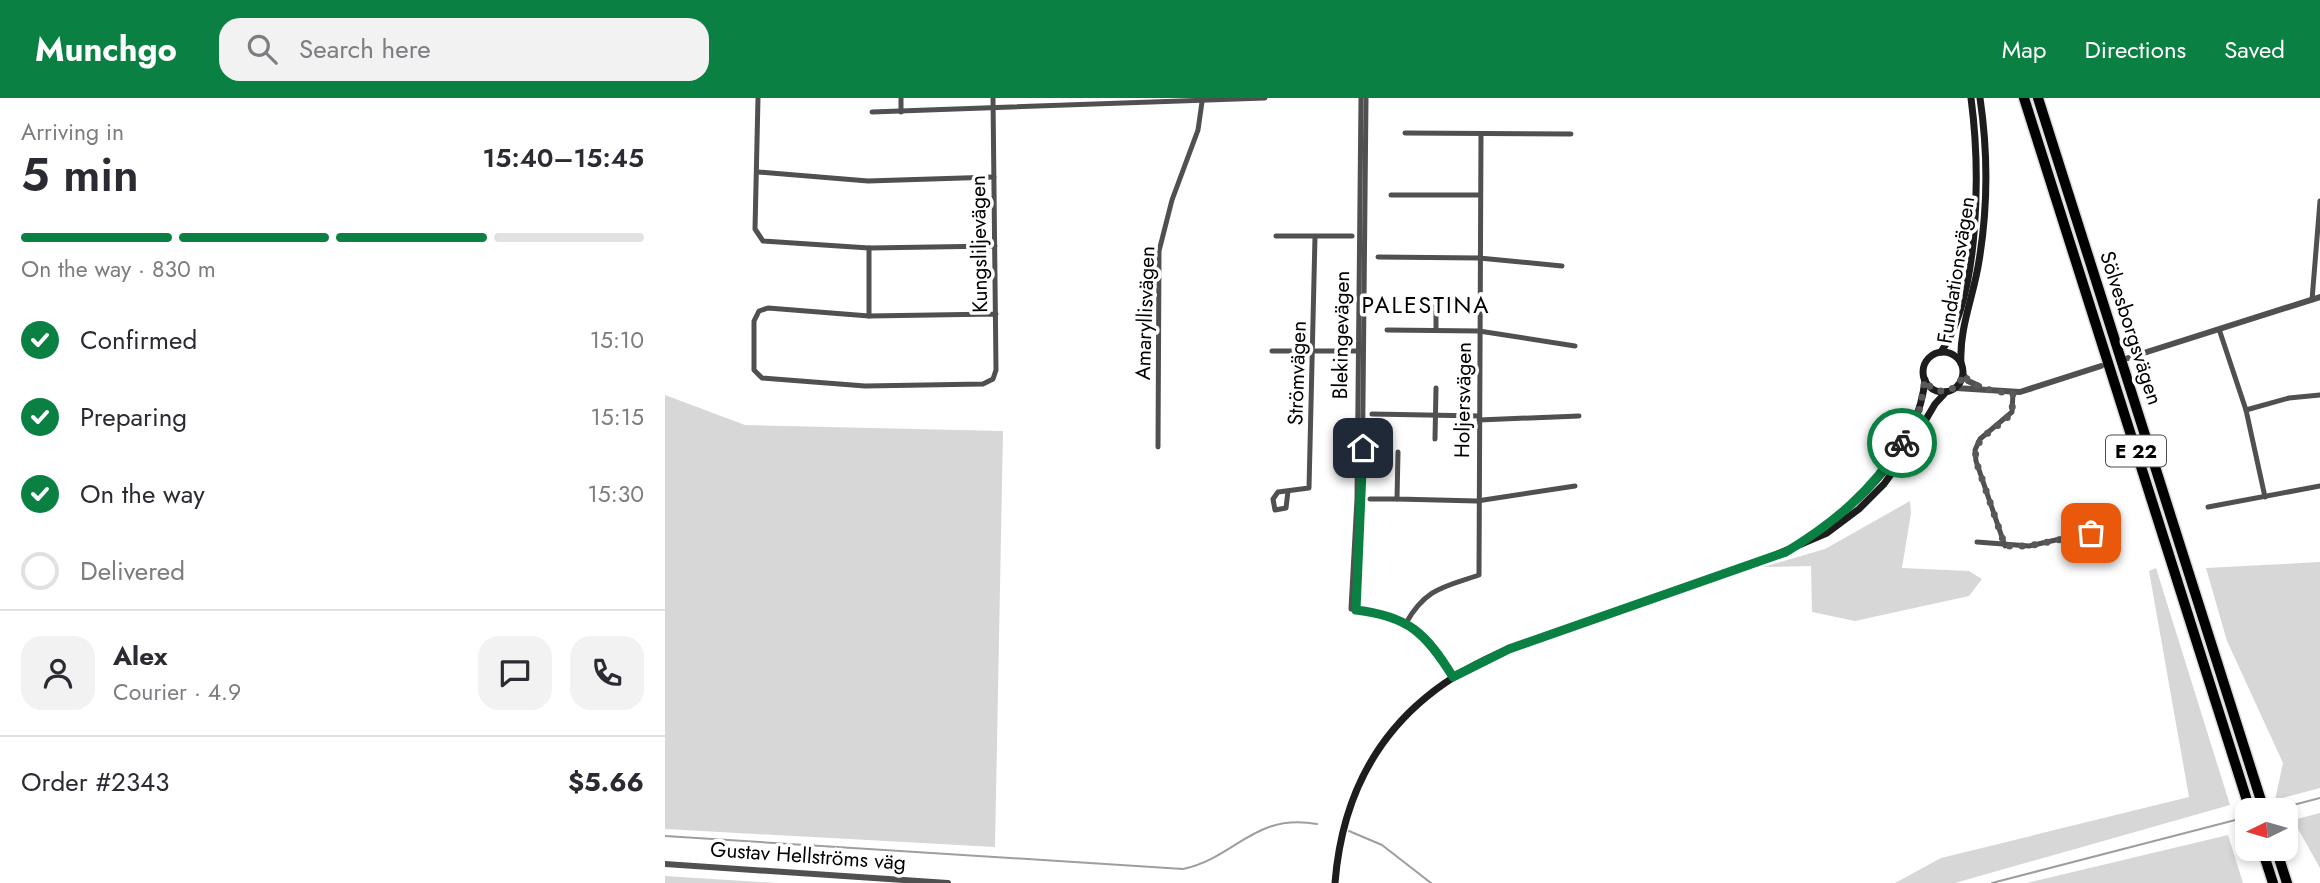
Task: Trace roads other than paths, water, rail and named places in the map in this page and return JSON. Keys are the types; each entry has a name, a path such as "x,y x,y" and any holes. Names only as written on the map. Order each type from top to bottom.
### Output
{"highway":[{"name":"Sölvesborgsvägen","path":"2024,98 2246,798"},
{"name":"Sölvesborgsvägen","path":"2038,98 2259,798"},
{"path":"2266,861 2273,883"},
{"path":"2280,861 2287,883"}],"main road":[{"name":"Fundationsvägen","path":"1941,352 1955,324 1974,231 1977,164 1971,98"},
{"name":"Fundationsvägen","path":"1961,363 1962,333 1974,287 1984,219 1985,150 1980,98"},
{"path":"1335,883 1343,825 1370,761 1409,712 1453,677 1509,649 1786,552 1827,533 1871,497 1905,455 1935,404 1946,392 1956,388 1963,374 1961,363 1951,354 1941,352 1926,362 1923,400 1912,427 1873,484 1842,514 1786,552"},
{"path":"1925,380 1932,389 1946,392"}],"street":[{"path":"758,98 757,235 763,241 869,248 995,246"},
{"path":"901,98 901,112"},
{"name":"Kungsliljevägen","path":"869,316 768,308 759,311 754,321 756,375 814,383 865,386 983,384 993,379 996,314 993,98"},
{"path":"872,112 993,109 1070,101 1202,102 1265,98"},
{"name":"Blekingevägen","path":"1364,98 1361,351 1353,609 1386,614 1406,622 1437,650 1453,677"},
{"name":"Amaryllisvägen","path":"1158,447 1159,251 1172,200 1198,131 1202,102"},
{"path":"1405,133 1571,134"},
{"name":"Holjersvägen","path":"1406,622 1417,603 1431,592 1479,575 1477,501 1481,134"},
{"path":"758,172 868,181 994,177"},
{"path":"1391,195 1480,195"},
{"path":"2128,358 2316,298 2320,201"},
{"path":"1276,236 1352,236"},
{"name":"Strömvägen","path":"1288,491 1309,488 1315,236"},
{"path":"869,248 869,316 996,314"},
{"path":"1378,257 1479,258 1562,267"},
{"path":"1436,306 1436,330"},
{"path":"2219,329 2246,410 2265,496"},
{"path":"1387,330 1479,331 1575,346"},
{"path":"1272,351 1361,351"},
{"path":"1956,388 2013,393 2101,366"},
{"path":"1963,374 1968,381 1988,390"},
{"path":"1435,439 1436,388"},
{"path":"2005,546 1976,461 1975,450 1980,439 2012,412 2013,393"},
{"path":"2246,410 2288,398 2320,395"},
{"path":"1372,414 1479,418 1579,416"},
{"path":"1397,499 1398,452"},
{"path":"1370,499 1477,501 1575,486"},
{"path":"2208,506 2320,486"},
{"path":"1976,542 2029,546 2109,528"},
{"name":"Gustav Hellströms väg","path":"665,864 841,879 948,883"}],"waterway":[{"path":"2298,804 2320,798"},
{"path":"1992,883 2235,820"},
{"path":"665,836 1183,869 1202,863 1261,830 1295,822 1317,824"},
{"path":"1349,831 1382,845 1431,883"}],"district":[{"name":"PALESTINA","path":"1426,305"}]}
